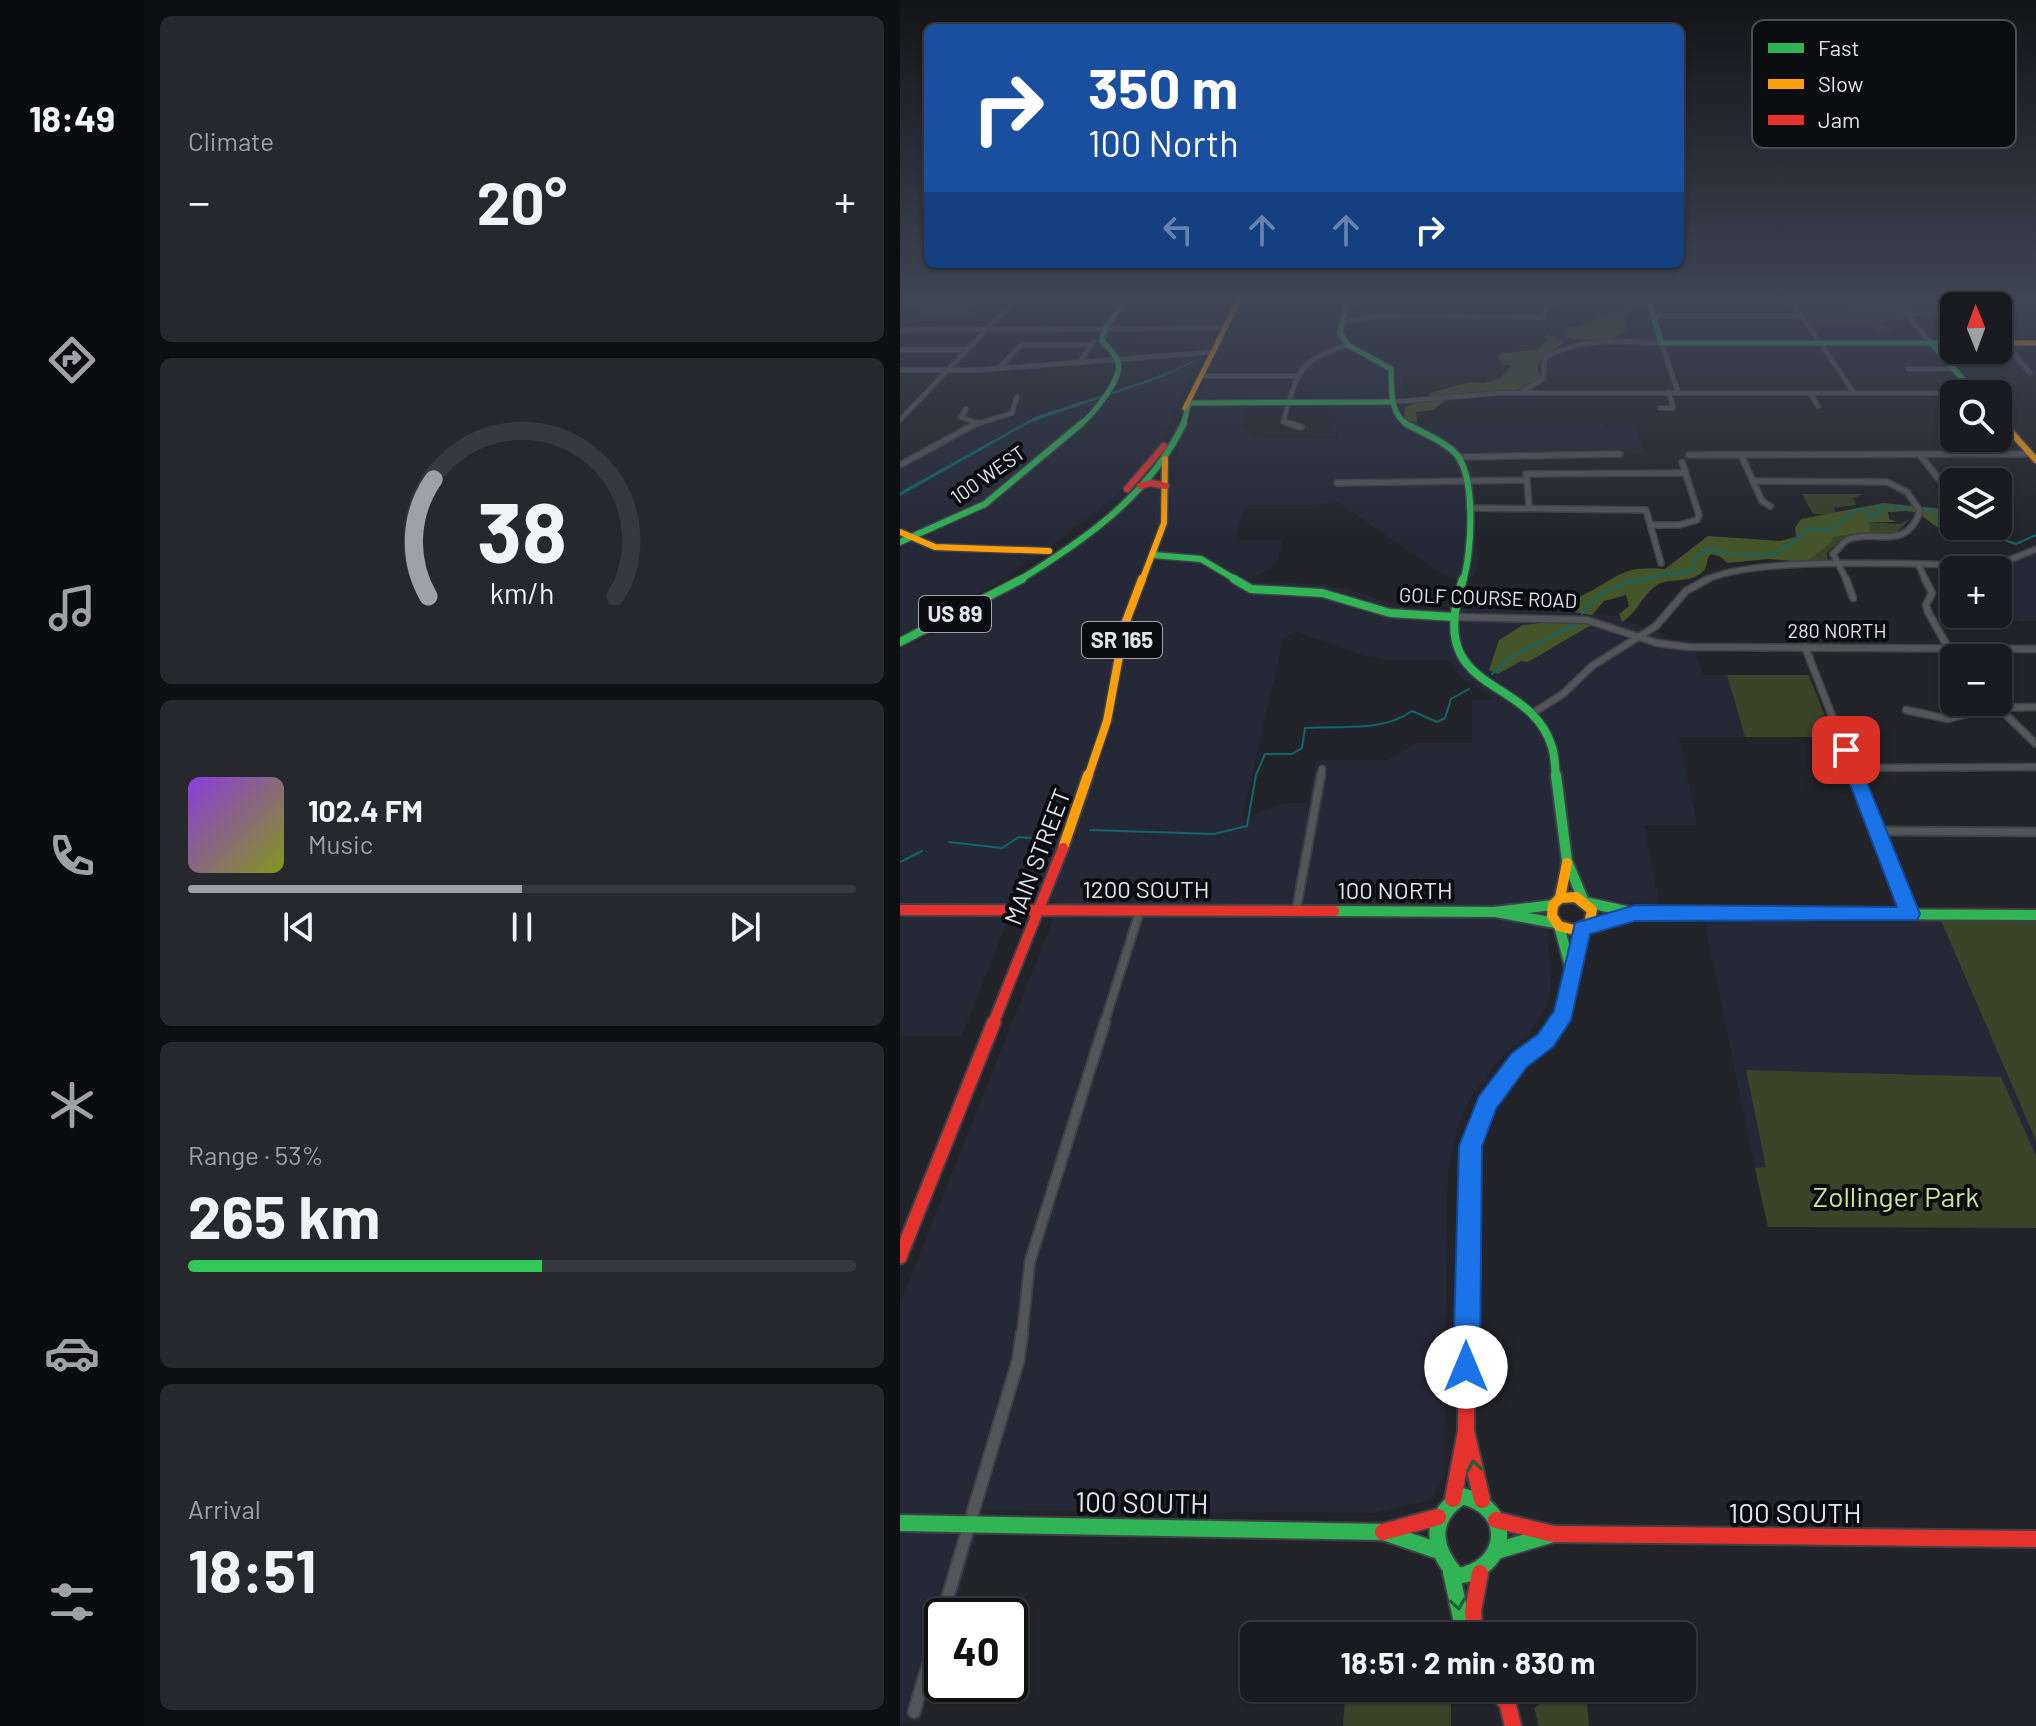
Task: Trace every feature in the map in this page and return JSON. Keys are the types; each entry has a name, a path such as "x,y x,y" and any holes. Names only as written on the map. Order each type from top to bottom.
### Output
{"main road":[{"name":"100 WEST","path":"903,538 985,504 1067,439 1103,403 1116,381"},
{"name":"MAIN STREET","path":"900,1257 1086,788 1107,721 1125,624 1153,555 1167,507 1164,446 1200,381"},
{"path":"1392,381 1395,413 1402,423 1460,457 1469,480 1469,568 1456,595 1454,617 1457,649 1471,672 1531,714 1552,745 1567,861 1593,917 1585,927 1571,972 1564,1014 1545,1040 1519,1060 1487,1103 1470,1146 1466,1431 1453,1499 1438,1517 1436,1550 1451,1572 1462,1622"},
{"path":"1189,403 1393,402"},
{"name":"MAIN STREET","path":"1165,459 1189,411 1189,403"},
{"path":"2012,434 2033,457"},
{"name":"US 89","path":"1009,582 1110,506 1164,446"},
{"name":"US 89","path":"900,642 1026,575 1088,532 1165,459"},
{"path":"1140,486 1151,483 1166,486"},
{"path":"903,538 940,550 1011,545 1049,551"},
{"name":"GOLF COURSE ROAD","path":"1153,555 1201,559 1251,589 1322,593 1403,615 1454,617"},
{"path":"1567,861 1556,901 1557,925 1571,972"},
{"name":"100 NORTH","path":"1296,911 1494,912 1556,901 1586,901"},
{"path":"1586,901 1635,913 2036,915"},
{"name":"1200 SOUTH","path":"900,910 1296,911"},
{"name":"100 NORTH","path":"1494,912 1557,925 1585,927"},
{"path":"1585,927 1635,913"},
{"path":"1466,1431 1482,1500 1496,1520 1496,1551 1480,1573 1474,1622"},
{"path":"1453,1499 1472,1496 1482,1500"},
{"name":"100 SOUTH","path":"900,1523 1383,1532 1438,1517"},
{"name":"100 SOUTH","path":"1496,1520 1553,1534 2036,1539"},
{"name":"100 SOUTH","path":"1383,1532 1436,1550"},
{"name":"100 SOUTH","path":"1496,1551 1553,1534"},
{"path":"1451,1572 1460,1576 1480,1573"},
{"path":"1506,1702 1513,1726"}],"street":[{"path":"900,419 938,381"},
{"path":"1295,381 1283,422 1301,427"},
{"path":"1520,393 1540,381"},
{"path":"1674,381 1678,392"},
{"path":"1845,381 1854,393"},
{"path":"1660,408 1673,408 1669,392"},
{"path":"1393,402 1520,393 1940,393"},
{"path":"1810,393 1818,406"},
{"path":"900,465 977,423 1012,413 1017,397"},
{"path":"966,409 961,417 977,423"},
{"path":"1460,457 1620,454"},
{"path":"1689,455 2033,457"},
{"path":"1741,455 1762,501 1770,506"},
{"path":"1920,455 1940,480"},
{"path":"1652,525 1679,525 1697,520 1699,515 1682,462"},
{"path":"1529,507 1526,474 1686,473"},
{"path":"1337,483 1527,480"},
{"path":"1753,481 1887,482 1907,492 1920,511 1919,518 1904,534 1848,540 1833,554 1831,561 1839,566 1853,598"},
{"path":"1469,508 1647,510 1661,563"},
{"path":"1531,714 1563,694 1592,666 1667,615 1686,591 1715,575 1770,566 1995,563 2036,549"},
{"path":"1919,566 1932,593 1926,605 1928,612 1945,644"},
{"name":"GOLF COURSE ROAD","path":"1454,617 1578,619 1600,622 1640,636"},
{"name":"280 NORTH","path":"1640,636 1678,646 1940,648"},
{"path":"1805,647 1910,914"},
{"name":"280 NORTH","path":"2012,649 2036,649"},
{"path":"2012,705 2036,707"},
{"path":"1906,710 1921,716 1948,719 1957,716"},
{"path":"2007,716 2036,744"},
{"path":"1853,768 2036,767"},
{"path":"1296,911 1322,769"},
{"path":"1877,831 2036,832"},
{"path":"948,1598 1024,1335 1022,1290 1030,1261 1140,910"},
{"path":"914,1712 924,1678"}],"shaded area":[{"path":"1145,381 1190,381 1161,442 1121,492 1065,536 994,585 900,635 900,463 974,427 1012,414 1036,415"},
{"path":"1207,381 1402,381 1404,411 1417,424 1604,424 1606,429 1636,429 1644,453 1467,452 1472,458 1478,563 1474,577 1448,578 1336,501 1316,505 1245,505 1235,540 1282,540 1279,559 1268,570 1244,581 1319,584 1348,589 1408,609 1564,610 1615,616 1662,634 1664,638 1693,642 1703,675 1727,675 1745,737 1679,737 1697,825 1644,825 1659,903 1598,902 1584,895 1556,896 1546,902 1551,987 1547,1006 1529,1034 1502,1057 1472,1095 1459,1123 1448,1168 1444,1476 1430,1500 1374,1513 984,1510 957,1598 924,1598 926,1702 920,1721 900,1722 900,1304 1060,902 1015,902 962,1036 900,1037 900,650 954,625 1047,566 1145,486 1176,484 1174,466 1183,433","holes":["1250,404 1334,404 1330,426 1338,434 1336,439 1258,437 1240,427","1295,631 1361,655 1387,660 1448,660 1464,680 1495,699 1472,700 1472,743 1417,743 1388,760 1316,760 1308,803 1283,803 1242,820 1283,639"]},
{"path":"2036,553 2036,621 2012,621 2012,561"},
{"path":"1704,920 1941,921 2036,1141 2036,1167 1755,1168"}],"green space":[{"path":"1536,381 1513,392 1451,396 1433,410 1416,412 1417,422 1404,421 1405,407 1430,398 1430,393 1470,382"},
{"path":"1802,494 1864,494 1853,498 1856,505 1834,508 1836,514 1813,514"},
{"path":"1883,503 1940,509 1940,529 1914,512 1888,512 1889,519 1898,522 1869,522 1870,532 1832,537 1832,542 1806,562 1769,559 1727,563 1711,554 1700,574 1657,585 1622,622 1619,614 1629,606 1626,595 1604,601 1592,615 1574,612 1579,597 1628,571 1665,569 1708,536 1780,541 1796,537 1795,528 1801,519"},
{"path":"1910,519 1895,534 1843,538 1827,553 1828,562 1806,562 1832,537 1849,534 1868,522 1900,524"},
{"path":"1565,620 1591,625 1528,662 1521,661 1498,674 1489,670 1499,640 1523,625"},
{"path":"1727,675 1809,675 1833,737 1745,737"},
{"name":"Zollinger Park","path":"1941,921 2036,921 2036,1141 1948,937"},
{"path":"1746,1070 2001,1077 2036,1156 2036,1228 1768,1227 1755,1168 1766,1167"},
{"path":"1345,1702 1451,1702 1451,1726 1343,1726"},
{"path":"1543,1702 1587,1702 1589,1726 1539,1726 1534,1708"}],"water":[{"path":"1153,381 1031,422 900,496 900,492 1035,417"}],"waterway":[{"path":"1582,614 1591,603 1616,587 1647,578 1692,571 1695,559 1705,550 1761,556 1783,549 1808,528 1830,530 1858,509 1866,511 1868,518 1881,513 1877,507 1908,508"},
{"path":"1924,509 1940,514"},
{"path":"2005,540 2016,544 2036,535"},
{"path":"1492,674 1511,657 1579,623"},
{"path":"1090,830 1214,834 1247,826 1256,775 1265,754 1292,754 1302,748 1305,728 1387,723 1412,711 1437,722 1445,718 1451,699 1469,689"},
{"path":"949,842 1002,848 1019,837 1041,839"},
{"path":"900,862 922,851"}],"traffic: fast":[{"path":"900,542 985,504 1097,411 1113,381"},
{"path":"1392,381 1394,410 1399,420 1454,451 1467,469 1470,559 1454,606 1457,649 1471,672 1531,714 1552,745 1567,861 1583,899"},
{"path":"1189,403 1393,402"},
{"path":"900,642 1016,583 1093,532 1127,503 1155,472 1177,437 1187,416 1189,403"},
{"path":"1153,555 1201,559 1251,589 1322,593 1390,613 1454,617"},
{"path":"1589,903 1635,913 2036,915"},
{"path":"1334,911 1494,912 1553,905"},
{"path":"1496,912 1555,923"},
{"path":"1589,924 1629,914"},
{"path":"1559,926 1571,970"},
{"path":"1462,1496 1486,1504 1494,1514 1499,1538 1489,1560 1480,1569 1457,1576 1441,1556 1436,1534 1442,1513 1462,1496"},
{"path":"900,1523 1383,1532 1436,1550"},
{"path":"1496,1551 1553,1534"},
{"path":"1451,1572 1462,1622"}],"traffic: slow":[{"path":"1185,408 1199,381"},
{"path":"2012,433 2036,460"},
{"path":"1063,848 1107,721 1125,624 1164,523 1165,459"},
{"path":"900,532 917,542 935,547 1049,551"},
{"path":"1560,898 1567,863"},
{"path":"1576,897 1592,910 1589,924 1574,930 1559,926 1552,916 1553,905 1560,898 1576,897"}],"traffic: jam":[{"path":"1127,489 1164,446"},
{"path":"1140,486 1151,483 1166,486"},
{"path":"900,1257 1063,848"},
{"path":"900,910 1334,911"},
{"path":"1453,1499 1466,1431 1470,1146 1487,1103 1519,1060 1545,1040 1564,1014 1581,929"},
{"path":"1466,1431 1482,1500"},
{"path":"1383,1532 1438,1517"},
{"path":"1496,1520 1553,1534 2036,1539"},
{"path":"1474,1622 1480,1573"},
{"path":"1506,1702 1513,1726"}],"route":[{"path":"1466,1367 1467,1172 1470,1146 1487,1103 1519,1060 1545,1040 1564,1014 1581,929 1589,924 1635,913 1910,914 1846,750"}]}
